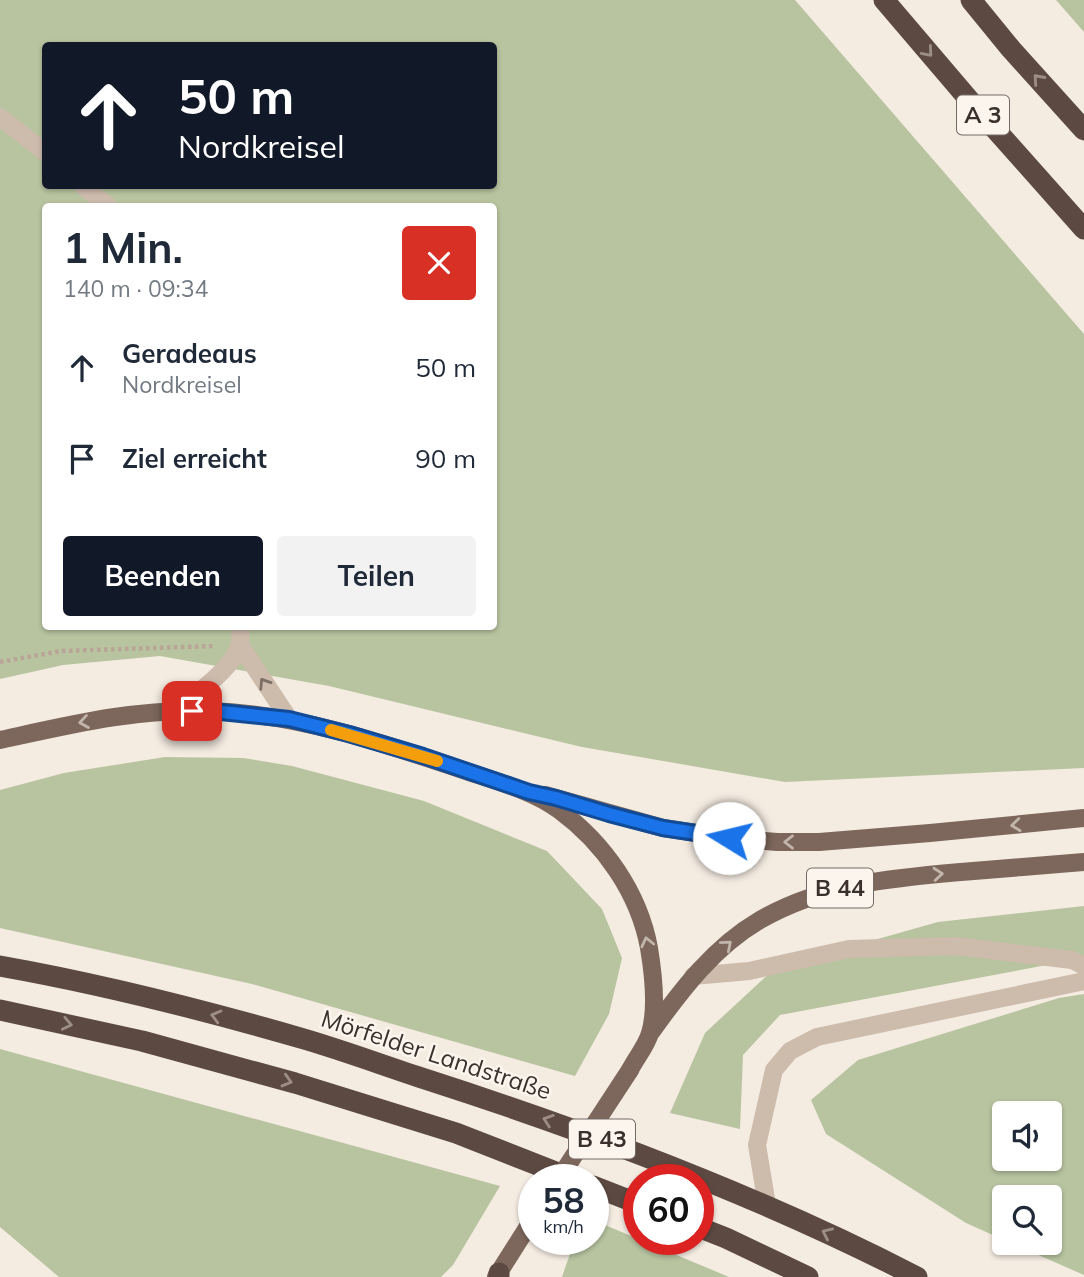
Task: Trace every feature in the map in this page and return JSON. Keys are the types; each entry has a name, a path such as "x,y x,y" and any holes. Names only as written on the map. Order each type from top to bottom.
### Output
{"highway":[{"name":"A 3","path":"884,0 1084,229"},
{"name":"A 3","path":"971,0 1084,130"},
{"name":"Mörfelder Landstraße","path":"0,966 148,998 306,1040 583,1132 767,1205 917,1277"},
{"name":"B 43","path":"0,1010 142,1041 295,1083 456,1133 535,1164"},
{"path":"714,1233 808,1277"},
{"path":"888,1262 930,1277"}],"main road":[{"name":"B 44","path":"0,740 76,723 174,711 211,711 289,719 423,756 529,792 663,828 777,842 847,840 1084,818"},
{"name":"B 44","path":"529,792 582,828 604,852 637,907 653,970 654,1002 650,1034"},
{"name":"B 44","path":"568,1164 650,1034 693,976 734,939 759,921 787,906 835,890 891,878 1084,862"},
{"path":"498,1276 518,1242"}],"street":[{"path":"0,117 42,150"},
{"path":"87,189 104,203"},
{"path":"174,711 214,680 228,665 240,645 240,630"},
{"path":"240,645 289,719"},
{"path":"693,976 749,971 849,949 956,946 1072,960 1084,966"},
{"path":"767,1205 757,1145 774,1070 790,1051 817,1037 1084,981"}],"path":[{"path":"0,662 61,651 240,645"}],"green space":[{"path":"0,0 795,0 1084,334 1084,768 785,782 582,747 329,686 160,656 63,665 0,679"},
{"path":"1056,0 1084,0 1084,32"},
{"path":"165,757 243,758 292,766 424,801 547,851 602,909 622,958 609,1014 575,1076 252,984 0,928 0,790 64,773"},
{"path":"1084,906 1084,958 780,1015 743,1055 740,1129 670,1113 705,1033 775,968 938,922"},
{"path":"1084,994 1084,1275 1038,1255 1062,1255 1062,1185 992,1185 992,1235 966,1223 826,1134 811,1100 858,1060 1059,998"},
{"path":"0,1049 500,1186 453,1265 441,1277 59,1277 0,1227"},
{"path":"609,1227 623,1233 623,1255 677,1255 729,1277 562,1277 570,1255 609,1255"}],"slow traffic":[{"path":"331,730 437,761"}],"route":[{"path":"192,711 289,719 349,734 529,792 609,814 663,828 729,838"}]}
